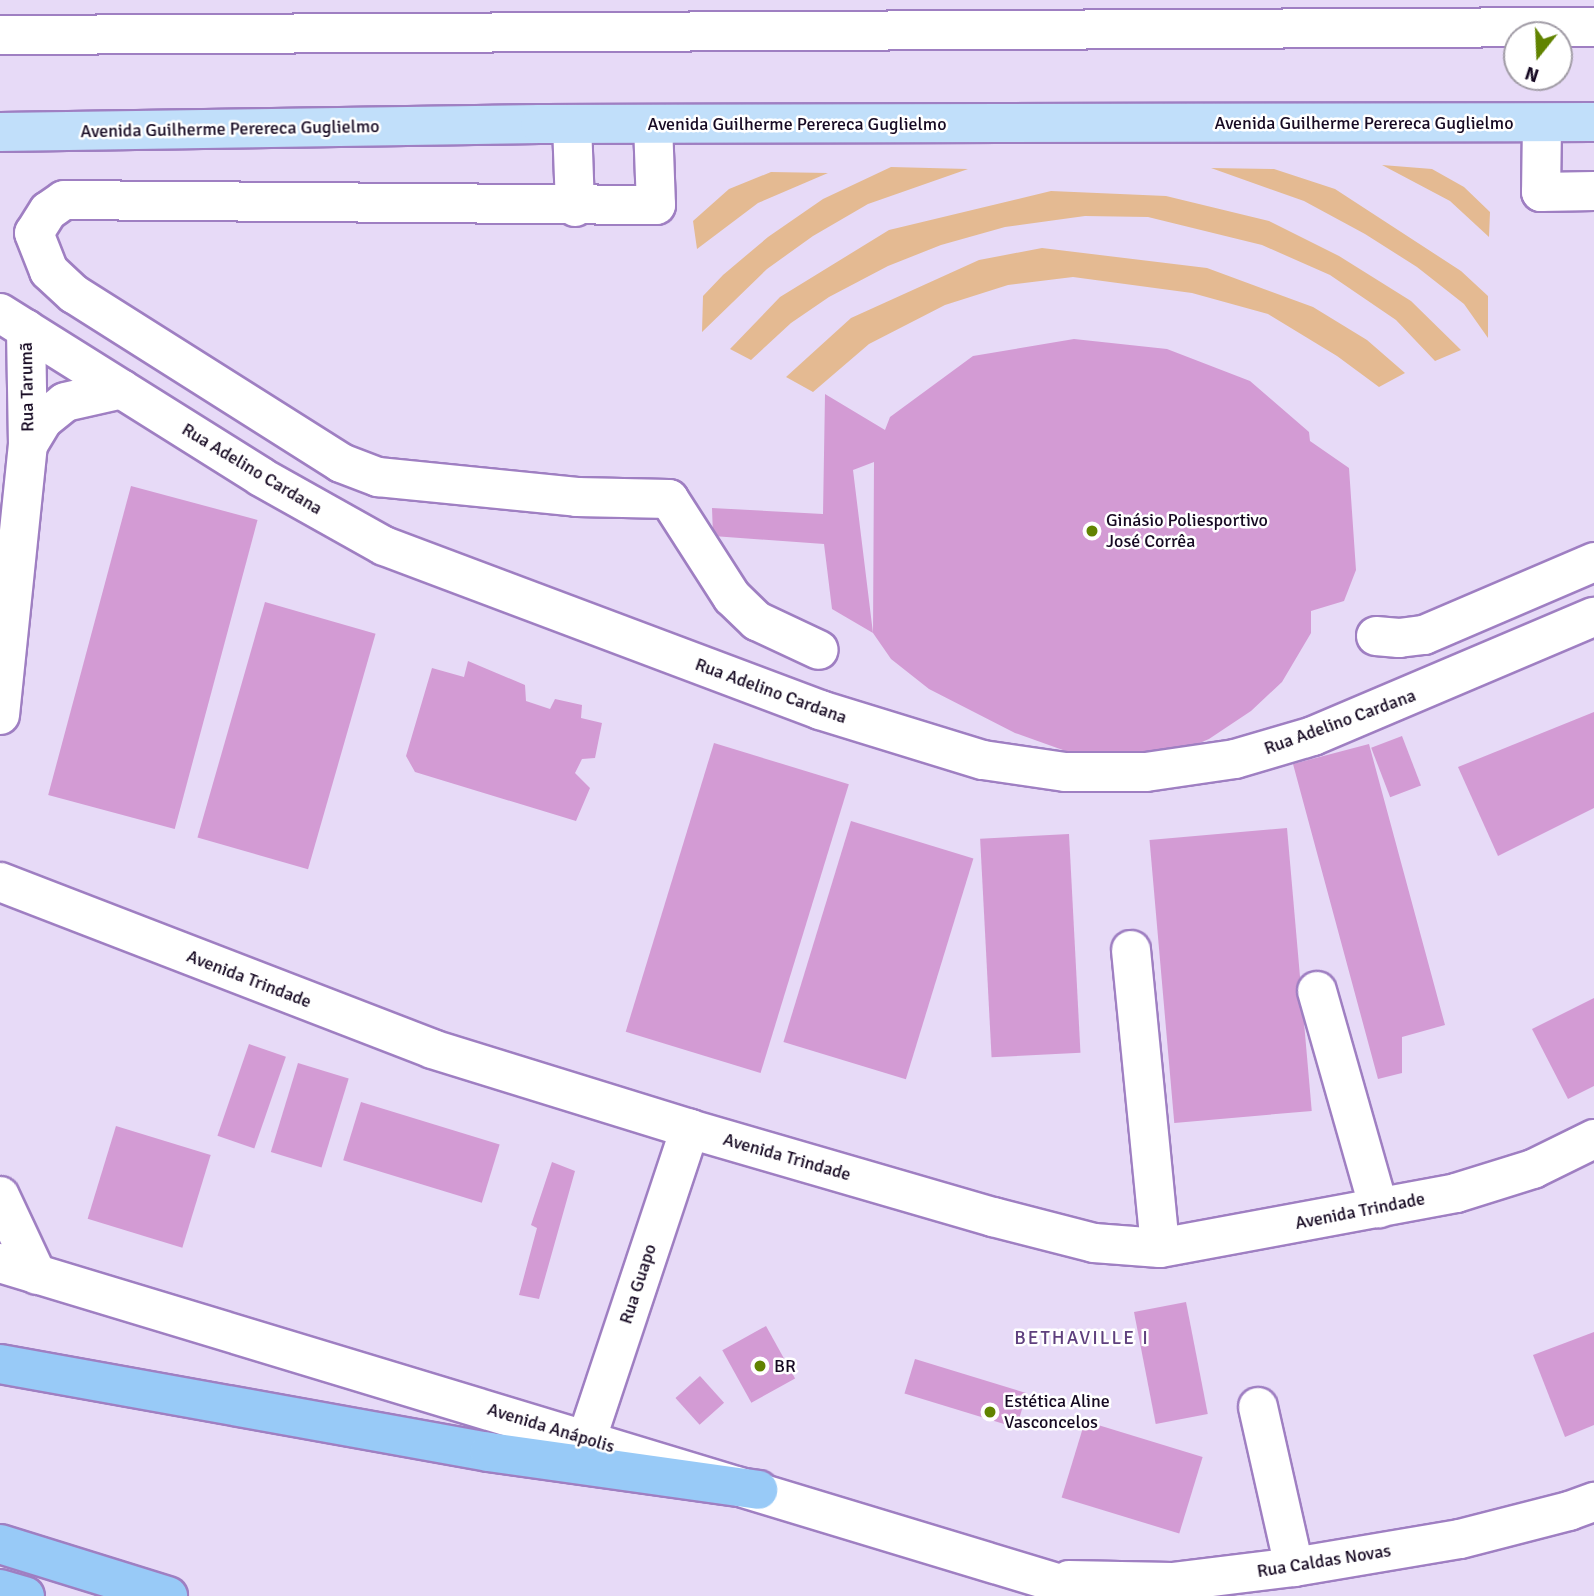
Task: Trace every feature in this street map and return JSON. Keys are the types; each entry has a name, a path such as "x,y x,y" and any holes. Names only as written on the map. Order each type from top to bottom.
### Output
{"highway":[{"path":"0,1364 489,1452 758,1490"},
{"path":"0,1544 168,1596"},
{"path":"0,1589 24,1596"}],"main road":[{"name":"Avenida Guilherme Perereca Guglielmo","path":"0,132 572,124 1594,122"}],"street":[{"path":"0,35 1594,27"},
{"path":"1542,123 1541,192 1594,191"},
{"path":"572,124 575,207"},
{"path":"653,124 656,205 575,207 64,200 47,211 34,233 49,271 74,294 341,463 377,477 577,497 669,499 732,597 757,621 819,650"},
{"name":"Rua Adelino Cardana","path":"13,321 261,477 384,546 820,710 983,760 1065,772 1146,772 1235,759 1313,736 1594,618"},
{"name":"Rua Tarumã","path":"0,715 28,445 13,321"},
{"name":"Rua Tarumã","path":"28,445 43,420 65,402 122,389"},
{"path":"1376,636 1399,638 1424,635 1594,562"},
{"name":"Avenida Trindade","path":"0,883 432,1049 690,1129 1018,1224 1094,1243 1160,1248 1456,1193 1532,1169 1594,1139"},
{"path":"1131,950 1160,1248"},
{"path":"1317,991 1379,1208"},
{"name":"Rua Guapo","path":"587,1438 690,1129"},
{"path":"0,1196 37,1275"},
{"name":"Avenida Anápolis","path":"0,1263 587,1438 1100,1596"},
{"path":"1258,1407 1294,1567"},
{"name":"Rua Caldas Novas","path":"1049,1579 1172,1582 1294,1567 1460,1539 1594,1502"}],"shaded area":[{"path":"1382,165 1432,169 1464,187 1490,212 1489,237 1450,201"},
{"path":"891,167 968,169 868,204 813,236 767,269 702,332 703,296 723,275 768,237 823,199"},
{"path":"1211,168 1274,169 1335,189 1461,271 1488,296 1488,338 1464,304 1417,267 1365,234 1304,201"},
{"path":"771,172 828,173 758,203 697,249 693,221 729,189"},
{"path":"1051,191 1166,196 1269,221 1339,256 1411,301 1461,350 1435,361 1396,320 1330,275 1262,245 1148,217 1085,216 1005,227 941,245 888,266 829,297 791,323 751,360 730,349 780,297 889,230"},
{"path":"1042,248 1207,268 1313,307 1367,340 1405,373 1379,387 1337,356 1268,314 1192,293 1073,277 1008,285 945,305 869,344 813,392 786,377 851,318 979,260"}],"building":[{"name":"Ginásio Poliesportivo José Corrêa","path":"1074,339 1167,349 1250,381 1309,432 1310,441 1349,468 1356,570 1344,601 1311,611 1311,633 1282,682 1251,711 1209,739 1169,756 1088,759 1015,733 929,689 891,659 873,633 832,609 824,544 713,536 712,508 823,514 825,394 885,430 890,417 973,356","holes":["874,462 873,633 853,470"]},
{"path":"131,486 258,520 175,829 48,795"},
{"path":"265,602 376,634 308,869 197,838"},
{"path":"468,661 525,685 526,701 550,709 555,699 582,705 581,718 602,723 595,758 582,759 575,773 590,788 576,821 415,772 406,756 432,668 464,677"},
{"path":"1594,712 1594,808 1498,856 1458,767"},
{"path":"1402,736 1421,785 1390,797 1371,748"},
{"path":"714,743 849,784 761,1073 626,1032"},
{"path":"1369,744 1445,1025 1402,1037 1402,1073 1378,1079 1293,764"},
{"path":"851,821 973,858 906,1079 783,1042"},
{"path":"1287,828 1312,1111 1174,1123 1150,840"},
{"path":"1069,834 1080,1053 992,1057 980,839"},
{"path":"1594,998 1594,1086 1568,1099 1532,1029"},
{"path":"249,1044 286,1057 254,1148 217,1136"},
{"path":"298,1063 349,1078 321,1167 271,1152"},
{"path":"361,1102 500,1144 482,1203 343,1160"},
{"path":"116,1126 211,1155 182,1248 88,1219"},
{"path":"552,1162 575,1171 539,1299 519,1295 537,1228 531,1225"},
{"path":"1186,1302 1208,1414 1156,1424 1134,1312"},
{"name":"BR","path":"766,1326 795,1378 751,1403 722,1350"},
{"path":"1594,1332 1594,1425 1565,1437 1533,1355"},
{"name":"Estética Aline Vasconcelos","path":"915,1359 1027,1393 1016,1428 904,1393"},
{"path":"700,1376 724,1403 700,1425 675,1398"},
{"path":"1085,1421 1203,1457 1179,1533 1062,1498"}],"place":[{"name":"Ginásio Poliesportivo José Corrêa","path":"1092,531"},
{"name":"BR","path":"760,1366"},
{"name":"Estética Aline Vasconcelos","path":"990,1412"}],"district":[{"name":"BETHAVILLE I","path":"1082,1339"}]}
